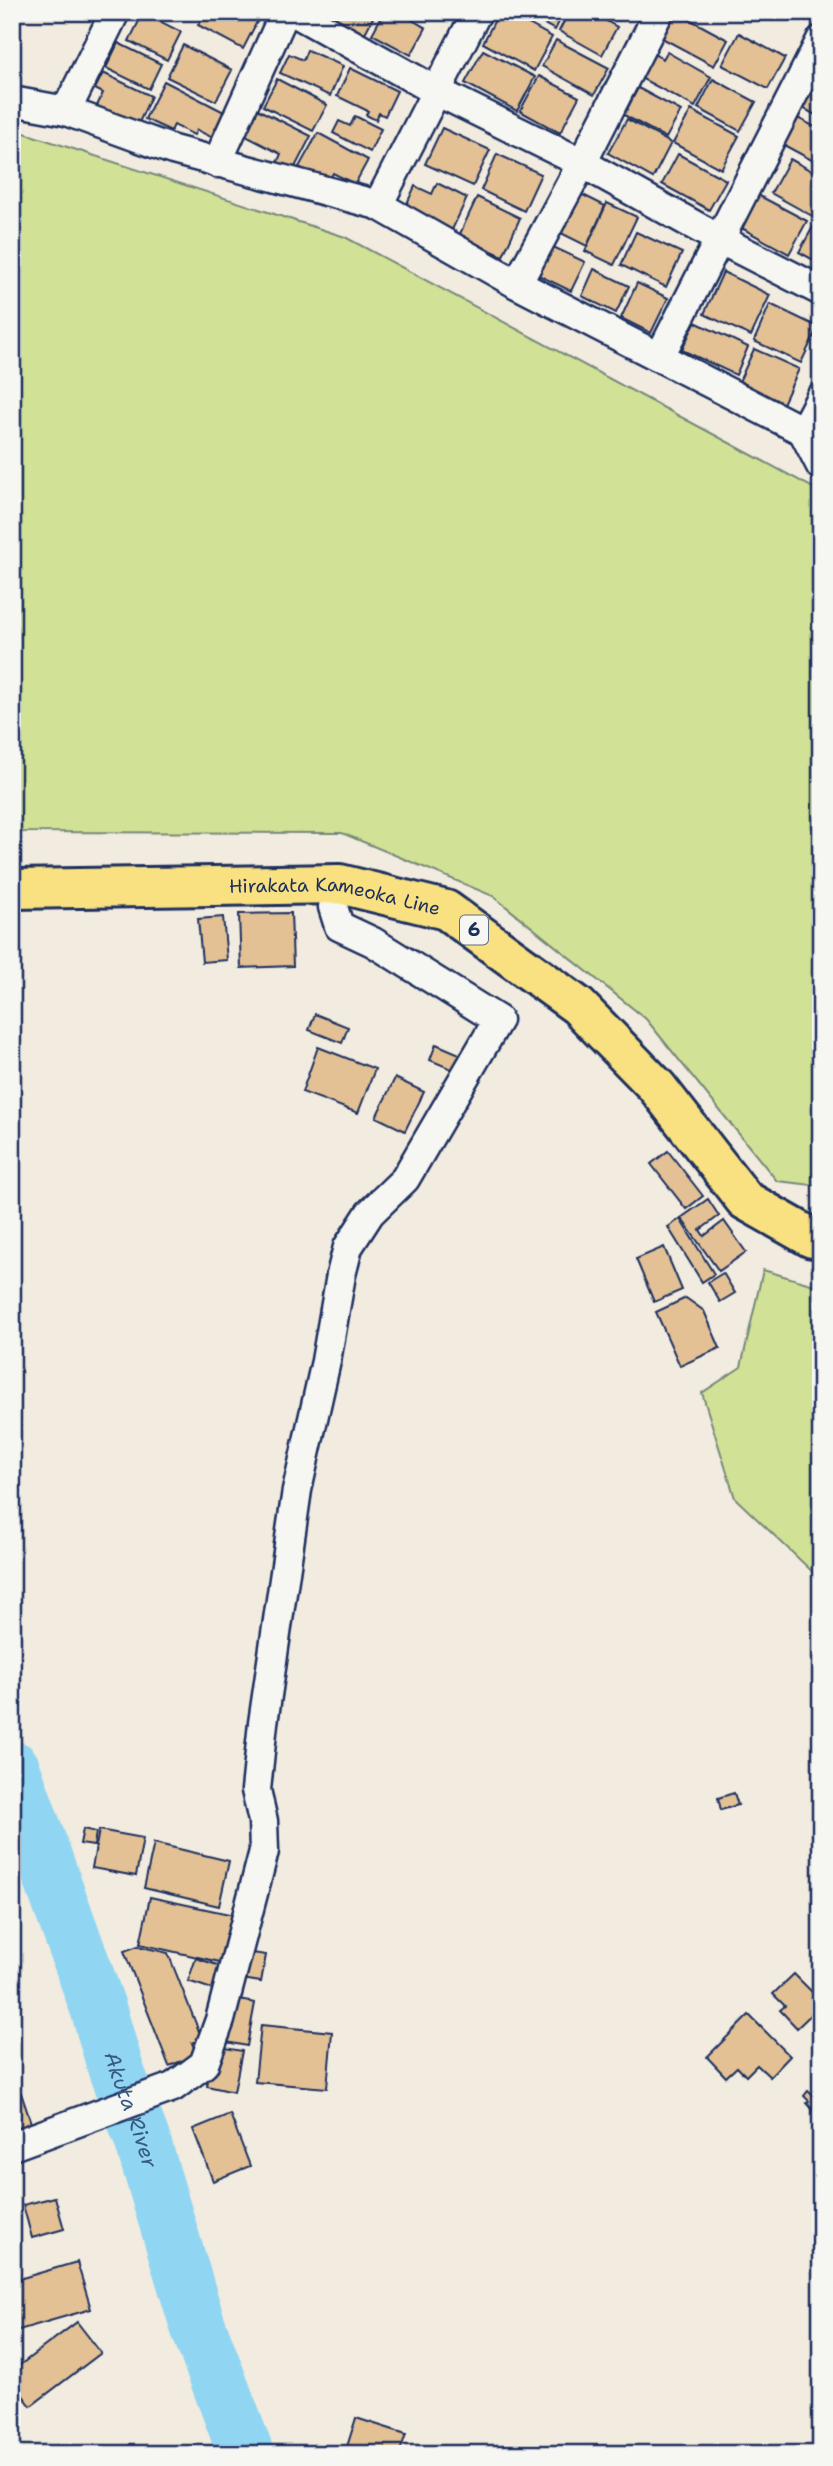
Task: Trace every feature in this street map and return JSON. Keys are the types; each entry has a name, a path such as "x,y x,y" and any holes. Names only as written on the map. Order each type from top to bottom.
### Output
{"main road":[{"name":"Hirakata Kameoka Line","path":"12,889 340,884 446,910 578,1006 657,1087 745,1200 812,1238 821,1238"}],"street":[{"path":"66,111 115,12"},
{"path":"217,163 285,12"},
{"path":"294,12 436,91 582,163 719,239 821,290"},
{"path":"378,205 477,12"},
{"path":"517,284 659,12"},
{"path":"660,356 821,40"},
{"path":"12,101 66,111 173,150 378,205 517,284 803,431 821,466"},
{"path":"803,431 821,397"},
{"path":"25,2141 173,2087 204,2064 220,2020 264,1851 263,1821 256,1790 263,1723 297,1490 348,1247 370,1213 405,1179 498,1020 373,943 339,926 333,907 340,884"}],"green space":[{"path":"12,129 345,237 821,492 821,1186 777,1181 646,1019 493,896 342,833 12,832"},
{"path":"763,1270 821,1287 821,1580 735,1498 702,1393 741,1367"}],"building":[{"path":"205,12 247,12 259,18 243,49 198,25"},
{"path":"322,12 376,12 364,35"},
{"path":"384,12 398,12 426,28 411,55 372,34"},
{"path":"499,12 507,12 552,37 534,71 483,43"},
{"path":"522,12 564,12 555,30"},
{"path":"569,12 590,12 617,27 602,55 559,31"},
{"path":"676,12 728,40 714,66 662,38"},
{"path":"143,13 181,32 167,60 129,41"},
{"path":"739,33 785,58 768,89 722,65"},
{"path":"556,40 609,68 594,95 542,66"},
{"path":"118,43 161,64 149,89 106,68"},
{"path":"183,45 232,70 216,101 167,77"},
{"path":"307,50 343,66 330,96 280,73 289,54 303,60"},
{"path":"483,50 535,77 517,111 465,83"},
{"path":"650,52 663,59 667,52 711,77 695,107 637,76"},
{"path":"350,68 397,91 385,116 379,113 376,120 366,115 368,111 337,96"},
{"path":"103,73 151,96 137,127 96,108 103,93 95,89"},
{"path":"539,76 579,97 560,133 520,111"},
{"path":"818,76 821,78 821,118 801,107"},
{"path":"277,79 327,105 313,131 263,106"},
{"path":"713,79 756,102 740,131 698,108"},
{"path":"164,81 224,112 211,137 197,130 194,135 174,125 171,131 145,119"},
{"path":"638,88 681,111 666,138 624,115"},
{"path":"257,109 311,136 293,171 277,163 281,154 244,135"},
{"path":"691,110 739,136 721,169 673,143"},
{"path":"355,116 381,129 370,152 333,133 339,121 350,126"},
{"path":"796,117 821,130 821,165 782,144"},
{"path":"627,119 671,143 653,178 608,153"},
{"path":"442,128 490,150 473,186 425,164"},
{"path":"318,133 368,160 355,184 333,173 328,183 299,167"},
{"path":"497,154 541,174 524,211 481,190"},
{"path":"678,154 726,180 709,210 662,184"},
{"path":"790,159 821,176 821,205 814,217 771,193"},
{"path":"437,183 467,198 451,232 404,210 415,186 432,194"},
{"path":"579,193 605,206 587,246 561,233"},
{"path":"756,194 807,221 789,254 738,226"},
{"path":"477,197 520,218 503,256 459,236"},
{"path":"607,203 637,217 614,265 585,251"},
{"path":"814,225 821,228 821,264 799,252"},
{"path":"636,232 682,253 666,287 621,265"},
{"path":"549,245 585,262 571,291 536,274"},
{"path":"594,269 629,286 616,313 582,296"},
{"path":"723,272 770,295 751,336 704,314"},
{"path":"637,283 668,298 651,333 621,318"},
{"path":"770,304 818,327 801,363 754,341"},
{"path":"695,322 748,347 736,375 682,350"},
{"path":"754,349 799,369 782,406 737,386"},
{"path":"291,913 293,966 241,968 239,914"},
{"path":"223,917 227,960 202,962 198,919"},
{"path":"315,1014 348,1027 342,1043 309,1030"},
{"path":"436,1044 469,1058 463,1074 430,1060"},
{"path":"318,1047 375,1069 358,1113 302,1092"},
{"path":"395,1078 424,1092 405,1131 376,1117"},
{"path":"668,1151 703,1196 686,1209 651,1164"},
{"path":"708,1199 719,1216 700,1230 704,1236 724,1221 746,1252 719,1271 681,1218"},
{"path":"680,1219 714,1274 702,1282 668,1227"},
{"path":"664,1247 682,1290 654,1302 636,1259"},
{"path":"723,1273 735,1293 720,1302 708,1282"},
{"path":"686,1298 704,1311 720,1348 680,1366 656,1312"},
{"path":"734,1793 738,1805 721,1810 718,1798"},
{"path":"83,1829 96,1832 94,1846 80,1844"},
{"path":"99,1830 143,1838 136,1876 92,1868"},
{"path":"154,1843 229,1861 219,1906 144,1888"},
{"path":"150,1897 234,1915 224,1963 140,1944"},
{"path":"138,1946 168,1953 202,2039 192,2043 197,2055 169,2066 124,1951"},
{"path":"240,1951 266,1955 261,1982 235,1978"},
{"path":"196,1958 223,1967 215,1990 188,1981"},
{"path":"794,1974 821,2001 821,2005 797,2028 780,2010 785,2006 773,1994"},
{"path":"228,1998 255,2003 247,2046 221,2041"},
{"path":"749,2015 790,2056 770,2077 757,2065 746,2076 737,2067 726,2077 707,2057"},
{"path":"261,2025 332,2032 327,2088 255,2082"},
{"path":"214,2046 242,2051 234,2092 207,2086"},
{"path":"808,2091 821,2103 821,2110 818,2107 814,2111 807,2103 809,2101 804,2096"},
{"path":"21,2093 33,2129 12,2137 12,2096"},
{"path":"230,2114 250,2166 213,2181 193,2129"},
{"path":"55,2197 64,2229 32,2238 23,2205"},
{"path":"77,2262 91,2309 12,2332 12,2281"},
{"path":"77,2322 101,2353 31,2406 12,2381 12,2371"},
{"path":"356,2418 406,2434 399,2454 345,2453"}],"waterway":[{"name":"Akuta River","path":"12,1768 142,2139 198,2326 246,2454"}]}
